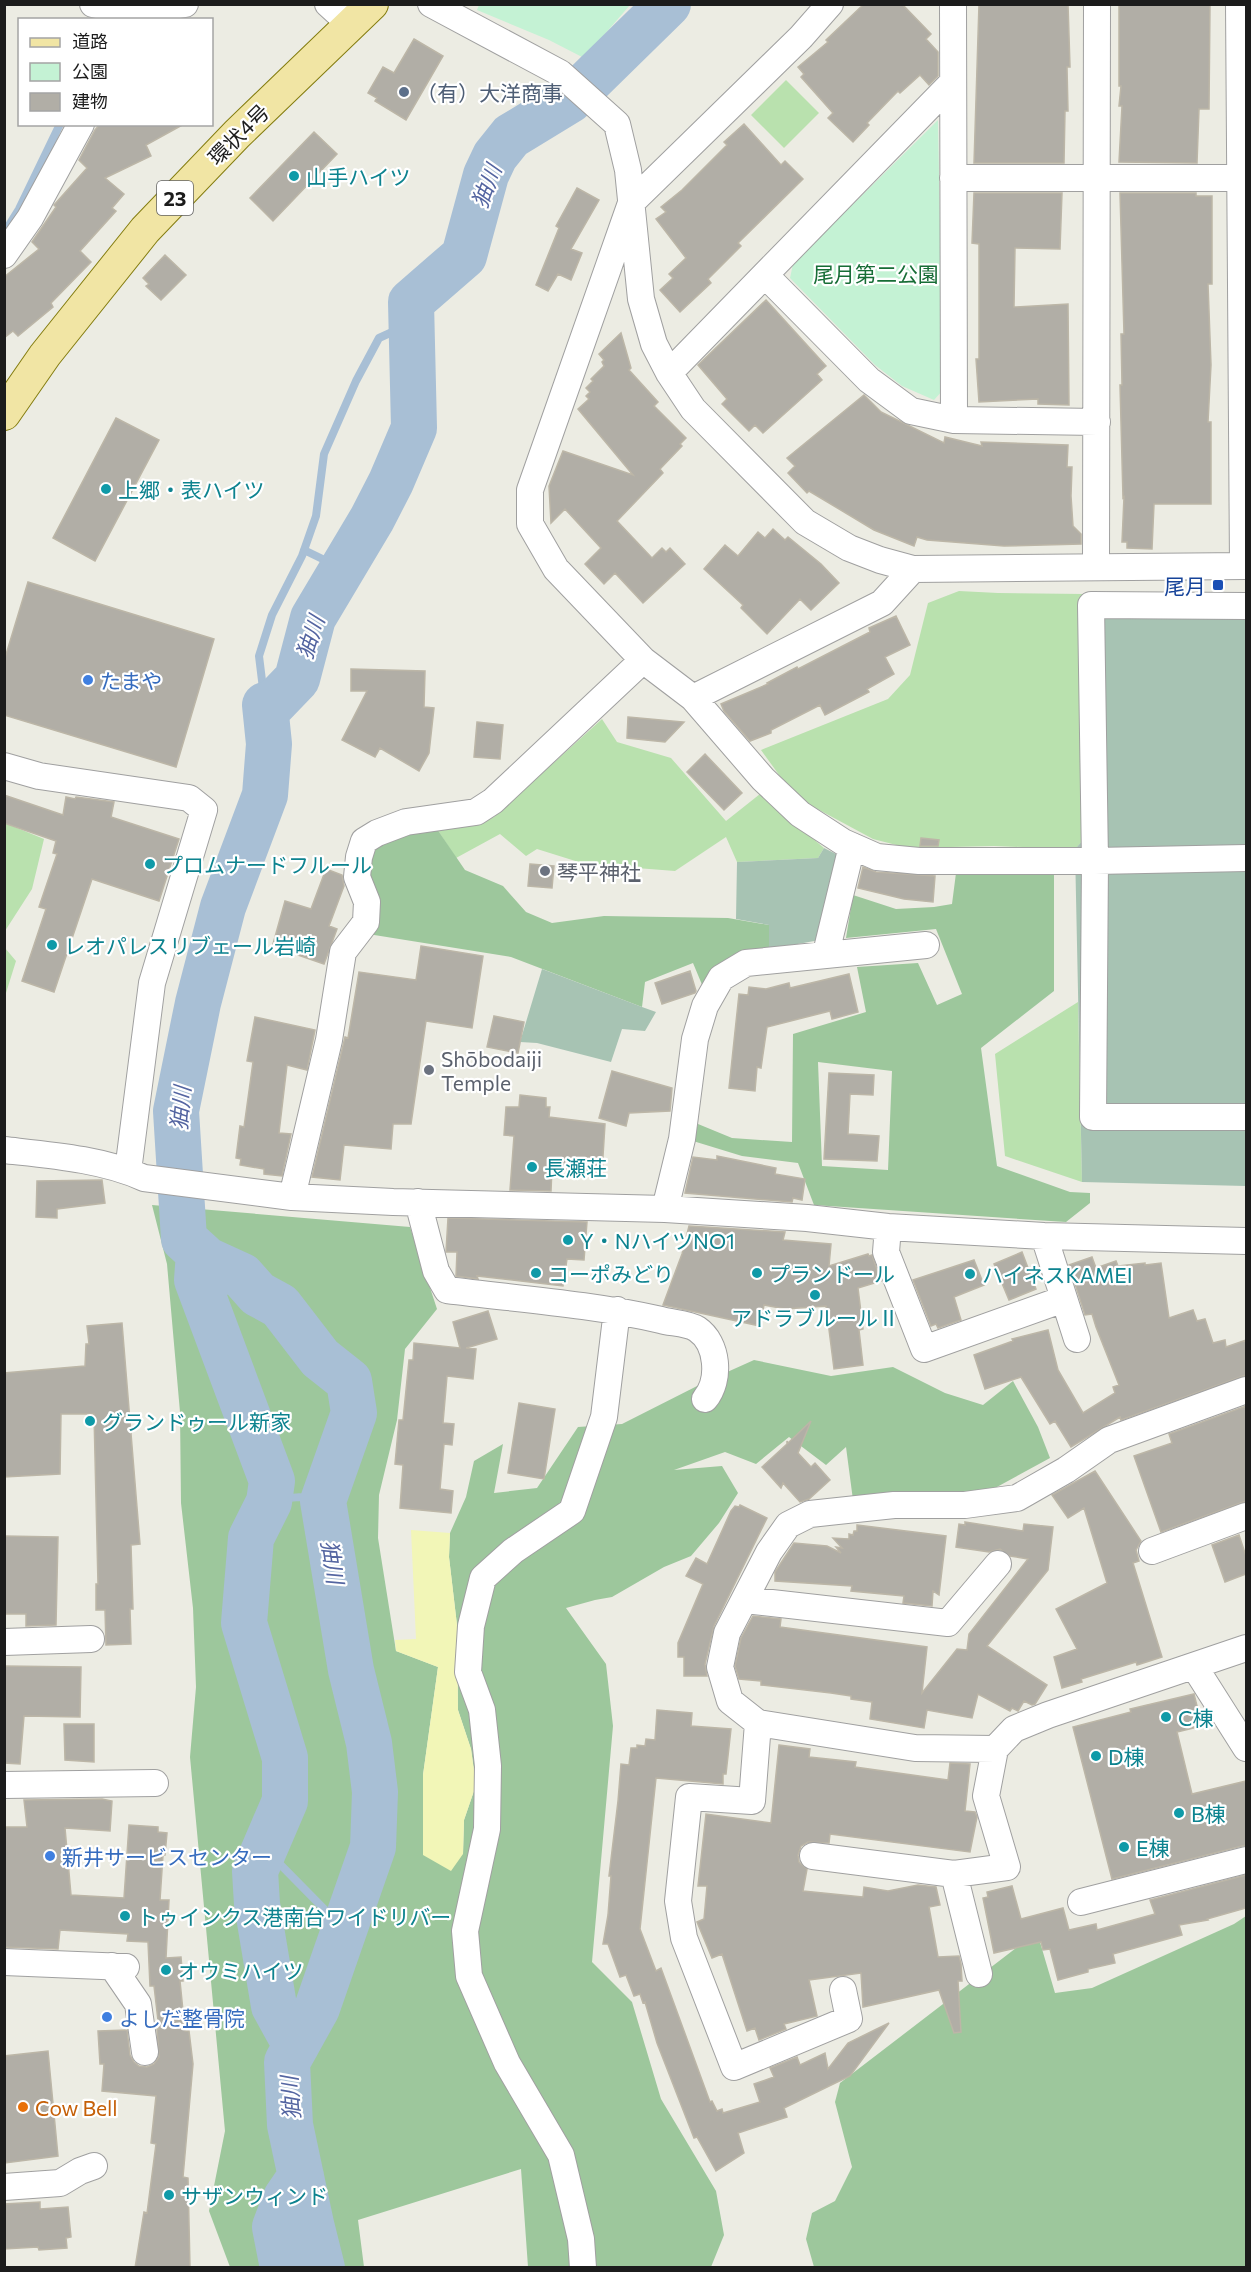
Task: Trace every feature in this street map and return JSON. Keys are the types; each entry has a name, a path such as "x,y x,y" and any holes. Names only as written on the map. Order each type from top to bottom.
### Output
{"main road":[{"name":"環状4号","path":"4,414 45,355 145,230 350,11"}],"street":[{"path":"93,4 134,12 185,4"},
{"path":"431,4 560,73 617,124 628,170 641,298 654,344 669,373 693,409 805,522 849,548 880,560 913,568 1245,566 1243,178 1239,4"},
{"path":"830,4 801,37 631,202 530,490 530,524 556,569 643,660 693,698 764,779 800,814 843,842 877,857 919,861 1246,858"},
{"path":"953,4 954,420"},
{"path":"1096,567 1097,4"},
{"path":"669,373 952,83"},
{"path":"4,255 30,218 80,126"},
{"path":"953,178 1243,178"},
{"path":"765,275 869,380 911,411 954,420 1096,422"},
{"path":"693,698 882,603 913,568"},
{"path":"1246,606 1090,605 1095,861 1093,1117 1246,1117"},
{"path":"292,1197 329,1040 344,952 366,921 367,902 357,877 359,857 364,841 377,833 406,822 476,812 493,801 643,660"},
{"path":"4,766 39,776 189,798 204,810 152,983 136,1174"},
{"path":"826,953 852,846"},
{"path":"665,1209 682,1139 696,1039 705,1006 721,978 746,963 826,953 926,945"},
{"path":"4,1150 53,1156 136,1174 202,1185 292,1197 393,1203 665,1209 807,1218 888,1227 1044,1236 1246,1241"},
{"path":"418,1202 436,1271 447,1290 616,1310 696,1328 712,1346 716,1366 711,1392 705,1399"},
{"path":"888,1227 886,1252 924,1349 1064,1299"},
{"path":"1044,1236 1077,1339"},
{"path":"583,2268 581,2239 561,2154 507,2063 469,1976 465,1931 487,1830 488,1766 482,1710 468,1672 471,1626 483,1578 513,1551 572,1511 604,1417 616,1310"},
{"path":"995,1749 915,1748 758,1723 730,1701 720,1667 727,1633 769,1552 788,1525 810,1514 894,1505 965,1505 1017,1498 1066,1470 1109,1440 1246,1390"},
{"path":"1152,1551 1246,1516"},
{"path":"745,1600 948,1623 998,1564"},
{"path":"4,1642 91,1639"},
{"path":"813,1856 954,1874 1007,1868 986,1796 995,1749 1014,1729 1048,1715 1246,1648"},
{"path":"1194,1666 1246,1748"},
{"path":"758,1723 752,1801 689,1797 678,1901 684,1938 734,2067 849,2019 843,1990"},
{"path":"4,1785 155,1783"},
{"path":"1081,1902 1246,1860"},
{"path":"954,1874 979,1974"},
{"path":"4,1962 119,1967 138,2004 145,2052"},
{"path":"4,2187 60,2183 94,2166"}],"shaded area":[{"path":"786,80 819,113 784,148 751,115"},
{"path":"959,591 1084,594 1085,838 1075,849 994,846 908,848 873,839 795,797 761,750 888,699 910,675 928,603"},
{"path":"1246,593 1246,1186 1082,1182 1075,849 1085,838 1084,594"},
{"path":"602,719 617,742 671,758 726,821 760,794 824,848 818,858 737,862 726,837 675,871 585,864 537,849 526,856 500,834 456,858 437,829 468,826 494,817"},
{"path":"5,823 44,839 32,889 5,931"},
{"path":"437,829 465,870 503,886 526,912 552,923 604,916 728,918 769,925 769,949 703,987 693,963 645,982 642,1007 511,957 368,934 364,865 373,850 397,833"},
{"path":"824,848 842,857 820,940 769,949 769,925 736,919 737,862 818,858"},
{"path":"1054,871 1054,991 981,1048 997,1166 1070,1192 1090,1193 1090,1203 1066,1222 814,1205 798,1163 742,1156 693,1141 698,1124 732,1138 792,1142 793,1034 866,1012 857,967 918,963 937,1005 962,994 936,929 846,938 853,895 896,909 952,904 956,873","holes":["818,1062 892,1071 888,1170 822,1166"]},
{"path":"5,948 16,961 6,993 4,992"},
{"path":"542,969 656,1012 645,1031 622,1029 611,1062 537,1043 520,1042"},
{"path":"1078,1002 1082,1182 1005,1156 995,1054"},
{"path":"152,1205 410,1227 437,1309 405,1349 397,1420 379,1495 378,1538 396,1651 438,1667 423,1775 463,1854 464,1820 476,1785 471,1749 458,1710 457,1625 449,1557 450,1533 466,1497 474,1461 503,1444 494,1493 537,1488 578,1427 622,1424 754,1360 831,1376 893,1367 945,1393 983,1405 1013,1381 1038,1427 1050,1458 984,1494 853,1500 846,1447 826,1465 789,1437 756,1464 725,1452 674,1470 722,1466 738,1493 719,1523 691,1556 664,1567 612,1597 566,1608 606,1664 613,1726 592,1962 632,2002 661,2099 716,2191 724,2235 711,2267 528,2267 521,2169 358,2220 364,2267 230,2267 209,2211 225,2131 190,1757 196,1687 193,1608 181,1503 180,1412 167,1264"},
{"path":"1246,1916 1246,2267 814,2267 806,2239 812,2213 835,2201 852,2167 835,2102 840,2083 1037,1932 1055,1993 1092,1988 1234,1924"}],"sand":[{"path":"411,1530 450,1533 449,1557 457,1625 458,1710 471,1749 476,1785 464,1820 463,1854 451,1871 423,1855 423,1775 438,1667 396,1651 395,1640 416,1639"}],"green space":[{"path":"630,4 584,58 549,40 477,10 479,5"},
{"name":"尾月第二公園","path":"938,120 943,390 934,400 902,386 875,365 790,278 793,264"}],"building":[{"path":"864,4 902,4 931,34 926,39 938,52 938,76 929,85 920,75 900,93 898,91 867,123 869,125 853,142 828,118 833,113 801,77 804,74 798,67 828,42 826,40"},
{"path":"979,4 1068,4 1070,67 1067,67 1068,111 1065,111 1064,163 974,163"},
{"path":"1119,4 1210,4 1209,109 1199,109 1197,163 1119,162 1122,106 1119,106 1121,86 1119,86"},
{"path":"414,39 443,56 406,120 375,101 377,98 368,93 383,67 394,73"},
{"path":"744,124 781,165 785,161 803,179 738,243 741,246 708,279 711,283 680,312 660,290 673,278 669,274 686,258 656,219 666,212 661,207 682,190 727,145 724,142"},
{"path":"98,126 180,126 146,145 151,156 105,178 124,194 112,208 116,211 80,251 91,262 51,303 53,307 18,336 13,331 4,338 4,277 39,249 32,242 56,207 54,205 87,168 79,160"},
{"name":"山手ハイツ","path":"314,132 337,154 273,221 250,198"},
{"path":"577,188 599,200 571,249 582,253 571,280 558,274 548,291 536,285 559,228 556,226"},
{"path":"974,193 1062,193 1060,249 1015,248 1014,307 1068,304 1069,405 1038,404 1038,399 979,402 976,359 979,359 979,244 972,243"},
{"path":"1120,193 1196,193 1196,196 1212,196 1212,284 1208,284 1211,365 1208,422 1211,422 1211,504 1154,504 1152,549 1127,548 1127,542 1122,542 1124,497 1120,385 1122,385 1121,334 1124,334"},
{"path":"165,255 186,275 161,300 146,286 149,284 143,278"},
{"path":"766,300 826,366 817,374 822,380 763,433 755,425 749,431 722,404 727,399 698,365"},
{"path":"621,333 631,368 629,370 658,402 654,406 686,438 680,444 682,446 660,469 663,473 617,521 652,558 662,548 666,552 670,548 685,564 643,603 615,573 604,584 585,564 601,548 565,509 551,523 549,486 563,451 633,475 578,409 589,399 586,396 590,392 586,388 593,381 591,379 604,366 602,362 604,360 599,354"},
{"path":"864,395 881,412 944,443 945,437 982,446 981,442 1068,445 1067,467 1072,467 1073,526 1081,534 1081,544 1004,546 927,540 917,537 914,546 874,530 809,491 807,493 788,473 795,466 787,458"},
{"name":"上郷・表ハイツ","path":"116,418 159,440 95,561 53,538"},
{"path":"773,529 785,540 788,537 821,564 839,583 811,610 800,599 767,634 741,608 743,605 704,569 725,545 738,556 758,532 765,538"},
{"path":"28,582 214,639 176,767 4,715 4,661"},
{"path":"896,616 910,645 885,657 894,674 867,689 869,692 825,715 820,705 771,730 771,733 750,741 724,711 721,704 768,684 797,667 798,669 870,632 869,628"},
{"path":"351,669 425,671 424,707 434,708 429,753 419,771 380,748 375,757 342,740 367,691 351,691"},
{"path":"628,717 684,722 665,742 627,738"},
{"path":"477,722 503,725 500,759 474,757"},
{"path":"705,754 742,793 724,810 687,772"},
{"path":"4,795 63,815 66,797 114,802 111,817 179,839 159,901 92,879 54,992 22,981 46,909 39,907 57,854 53,853 56,841 4,823"},
{"path":"921,838 939,840 938,846 920,846"},
{"path":"530,864 554,866 552,888 528,886"},
{"path":"863,867 876,872 935,876 933,902 904,899 858,888"},
{"path":"326,869 342,875 344,886 329,926 337,929 324,964 298,955 299,952 273,944 285,901 311,909"},
{"path":"421,946 483,956 472,1028 426,1021 411,1124 393,1124 391,1149 344,1145 340,1180 312,1177 345,1037 348,1038 359,972 416,980"},
{"path":"690,971 695,993 662,1004 655,983"},
{"path":"849,974 858,1012 832,1019 830,1011 767,1027 761,1068 757,1067 755,1091 729,1088 739,994 748,995 749,987 766,989 789,983 790,988"},
{"path":"494,1016 524,1022 518,1053 487,1047"},
{"path":"255,1017 315,1030 307,1070 287,1065 279,1133 291,1134 282,1176 264,1174 264,1169 240,1165 241,1159 236,1158 240,1126 244,1127 253,1062 247,1061"},
{"path":"612,1071 672,1088 670,1111 629,1113 626,1126 599,1118"},
{"path":"829,1073 874,1075 873,1095 850,1094 848,1134 879,1136 877,1161 824,1159"},
{"path":"520,1095 546,1098 546,1107 550,1107 549,1117 605,1124 602,1172 552,1168 551,1191 510,1190 514,1136 504,1135 506,1107 519,1107"},
{"path":"717,1156 776,1168 775,1174 805,1179 802,1200 793,1198 792,1202 685,1193 693,1157 717,1160"},
{"path":"102,1180 105,1203 57,1209 57,1218 36,1217 37,1181"},
{"path":"448,1218 587,1222 584,1260 567,1259 563,1286 477,1276 478,1279 456,1276 457,1252 446,1252"},
{"path":"689,1226 785,1232 783,1240 831,1244 829,1266 868,1254 872,1255 881,1281 858,1288 863,1329 859,1330 863,1365 834,1369 826,1306 785,1309 764,1305 760,1326 663,1305 682,1254"},
{"path":"1022,1252 1036,1289 1009,1300 994,1264"},
{"path":"1092,1257 1096,1268 1116,1261 1118,1266 1161,1263 1169,1318 1193,1310 1197,1321 1205,1319 1213,1343 1225,1340 1226,1347 1246,1340 1246,1375 1121,1420 1120,1417 1071,1447 1055,1421 1050,1424 1021,1377 985,1389 974,1355 1013,1341 1012,1339 1048,1330 1058,1370 1083,1413 1115,1393 1113,1387 1119,1385 1092,1314 1085,1315 1069,1265"},
{"path":"974,1260 984,1285 954,1297 961,1320 938,1328 936,1324 931,1326 913,1280"},
{"path":"488,1311 497,1339 466,1348 476,1349 473,1379 447,1376 443,1423 454,1424 452,1445 444,1444 440,1489 453,1491 451,1513 400,1508 403,1465 395,1464 399,1420 403,1420 409,1360 413,1360 414,1343 460,1348 453,1322"},
{"path":"122,1323 140,1544 131,1545 133,1609 130,1609 131,1644 106,1645 105,1610 96,1610 96,1584 98,1584 94,1414 61,1414 60,1474 4,1477 4,1373 85,1366 86,1344 89,1344 87,1326"},
{"path":"519,1403 555,1409 544,1479 508,1473"},
{"path":"1246,1406 1246,1501 1161,1532 1134,1456 1172,1443 1169,1434"},
{"path":"811,1421 798,1453 811,1467 815,1463 830,1480 809,1499 800,1502 783,1483 781,1488 762,1467 787,1444 787,1441 788,1443"},
{"path":"1095,1471 1141,1541 1136,1550 1139,1561 1133,1563 1162,1657 1137,1665 1136,1662 1081,1679 1082,1682 1062,1688 1054,1657 1077,1649 1056,1609 1107,1583 1084,1508 1068,1518 1052,1495"},
{"path":"740,1505 767,1518 714,1626 705,1664 707,1676 684,1676 684,1657 678,1657 678,1643 703,1584 686,1576 696,1558 707,1564 731,1511 735,1506"},
{"path":"965,1522 1023,1531 1024,1524 1053,1527 1048,1570 987,1646 1047,1685 1035,1704 1024,1701 1018,1711 1012,1708 1010,1711 978,1694 972,1718 927,1710 924,1728 870,1719 872,1702 851,1699 851,1696 761,1685 761,1681 739,1679 735,1666 741,1638 753,1616 781,1619 780,1627 927,1647 922,1693 957,1649 967,1650 969,1634 1028,1559 1010,1556 1000,1549 989,1552 956,1547 959,1524 965,1525"},
{"path":"857,1525 946,1536 939,1595 933,1591 932,1606 903,1603 904,1596 851,1591 852,1586 775,1581 775,1572 794,1543 827,1546 841,1553 836,1547 842,1548 833,1538 849,1539 849,1534 853,1535 854,1531 857,1531"},
{"path":"1239,1535 1246,1556 1246,1574 1225,1582 1212,1545"},
{"path":"4,1536 58,1537 56,1625 26,1626 26,1614 4,1614"},
{"path":"4,1666 81,1667 80,1717 24,1716 20,1764 4,1763"},
{"path":"1194,1694 1202,1726 1177,1732 1192,1794 1246,1781 1246,1845 1112,1879 1073,1727 1131,1712 1130,1709"},
{"path":"657,1710 692,1713 691,1726 731,1729 723,1784 656,1778 640,1929 656,1971 661,1968 710,2102 712,2101 717,2111 722,2109 723,2113 760,2102 754,2084 774,2077 770,2068 797,2057 800,2065 825,2053 828,2069 848,2043 889,2023 850,2076 784,2108 787,2117 738,2133 744,2153 716,2171 697,2137 694,2138 657,2043 645,2002 643,2003 640,1994 634,1996 626,1975 620,1977 608,1944 603,1944 608,1915 611,1876 609,1876 621,1764 629,1765 631,1748 637,1748 637,1745 645,1746 646,1739 655,1740"},
{"path":"64,1724 94,1724 94,1762 65,1760"},
{"path":"779,1745 810,1749 809,1757 856,1762 855,1767 948,1780 950,1763 970,1764 965,1811 975,1812 977,1817 970,1852 830,1834 829,1843 808,1842 801,1846 798,1855 799,1862 807,1869 803,1891 863,1897 864,1887 888,1891 918,1885 936,1887 940,1905 929,1907 938,1957 959,1956 961,1964 962,1981 958,1981 961,2032 954,2033 939,1990 863,2007 861,1973 809,1980 817,2016 784,2024 786,2029 759,2040 755,2028 747,2031 722,1954 712,1958 697,1922 704,1919 707,1886 698,1886 706,1814 771,1823"},
{"path":"102,1799 112,1801 110,1831 65,1828 71,1895 124,1898 129,1825 158,1827 158,1832 167,1833 160,1900 169,1900 166,1958 181,1957 183,1981 180,1981 185,2031 189,2031 193,2064 183,2177 188,2178 190,2268 135,2268 144,2212 147,2213 156,2144 151,2143 156,2096 102,2091 104,2064 100,2064 98,2031 127,2030 130,2055 139,2066 147,2067 154,2064 159,2057 157,2029 159,2029 154,1986 150,1986 148,1942 127,1941 128,1934 60,1930 58,1949 4,1947 4,1827 27,1827 24,1800"},
{"path":"1246,1875 1246,1908 1208,1920 1179,1925 1182,1935 1113,1954 1115,1963 1088,1969 1088,1972 1058,1980 1050,1949 1043,1950 1041,1942 994,1953 983,1898 988,1897 987,1892 1012,1886 1021,1919 1063,1908 1069,1930 1096,1924 1097,1930 1155,1914 1150,1900"},
{"path":"48,2051 58,2156 5,2163 4,2056"},
{"path":"40,2202 40,2209 68,2207 71,2237 66,2238 67,2248 4,2249 4,2204"}],"waterway":[{"name":"㹨川","path":"322,2268 290,2125 287,2062 317,2008 373,1847 375,1792 369,1743 351,1670 323,1501 354,1413 349,1381 320,1358 280,1306 258,1294 242,1276 207,1260 184,1239 176,1111 198,1003 223,907 265,795 269,744 265,705 271,706 297,679 313,618 372,519 414,428 411,302 464,256 486,175 495,156 511,136 570,100 668,4"},
{"path":"4,233 19,209 59,126"},
{"path":"265,705 259,656 272,615 302,556 316,516 324,454 356,381 379,338 412,323"},
{"path":"304,550 343,569"},
{"path":"199,1253 197,1280 272,1481 269,1502 251,1538 244,1623 285,1758 285,1801 255,1871 257,1904 274,2006 296,2046"},
{"path":"269,1502 296,1497 323,1501"},
{"path":"265,1849 336,1921 347,1924"},
{"path":"283,2268 275,2227 286,2198 301,2176"}],"place":[{"name":"（有）大洋商事","path":"404,92"},
{"name":"山手ハイツ","path":"294,176"},
{"name":"上郷・表ハイツ","path":"106,489"},
{"name":"尾月","path":"1218,585"},
{"name":"たまや","path":"88,680"},
{"name":"プロムナードフルール","path":"150,864"},
{"name":"琴平神社","path":"545,871"},
{"name":"レオパレスリブェール岩崎","path":"52,945"},
{"name":"Shōbodaiji Temple","path":"429,1070"},
{"name":"長瀬荘","path":"532,1167"},
{"name":"Y・NハイツNO1","path":"568,1240"},
{"name":"コーポみどり","path":"536,1273"},
{"name":"プランドール","path":"757,1273"},
{"name":"ハイネスKAMEI","path":"970,1274"},
{"name":"アドラブルールⅡ","path":"815,1295"},
{"name":"グランドゥール新家","path":"90,1421"},
{"name":"C棟","path":"1166,1717"},
{"name":"D棟","path":"1096,1756"},
{"name":"B棟","path":"1179,1813"},
{"name":"E棟","path":"1124,1847"},
{"name":"新井サービスセンター","path":"50,1856"},
{"name":"トゥインクス港南台ワイドリバー","path":"125,1916"},
{"name":"オウミハイツ","path":"166,1970"},
{"name":"よしだ整骨院","path":"107,2017"},
{"name":"Cow Bell","path":"23,2107"},
{"name":"サザンウィンド","path":"169,2195"}]}
